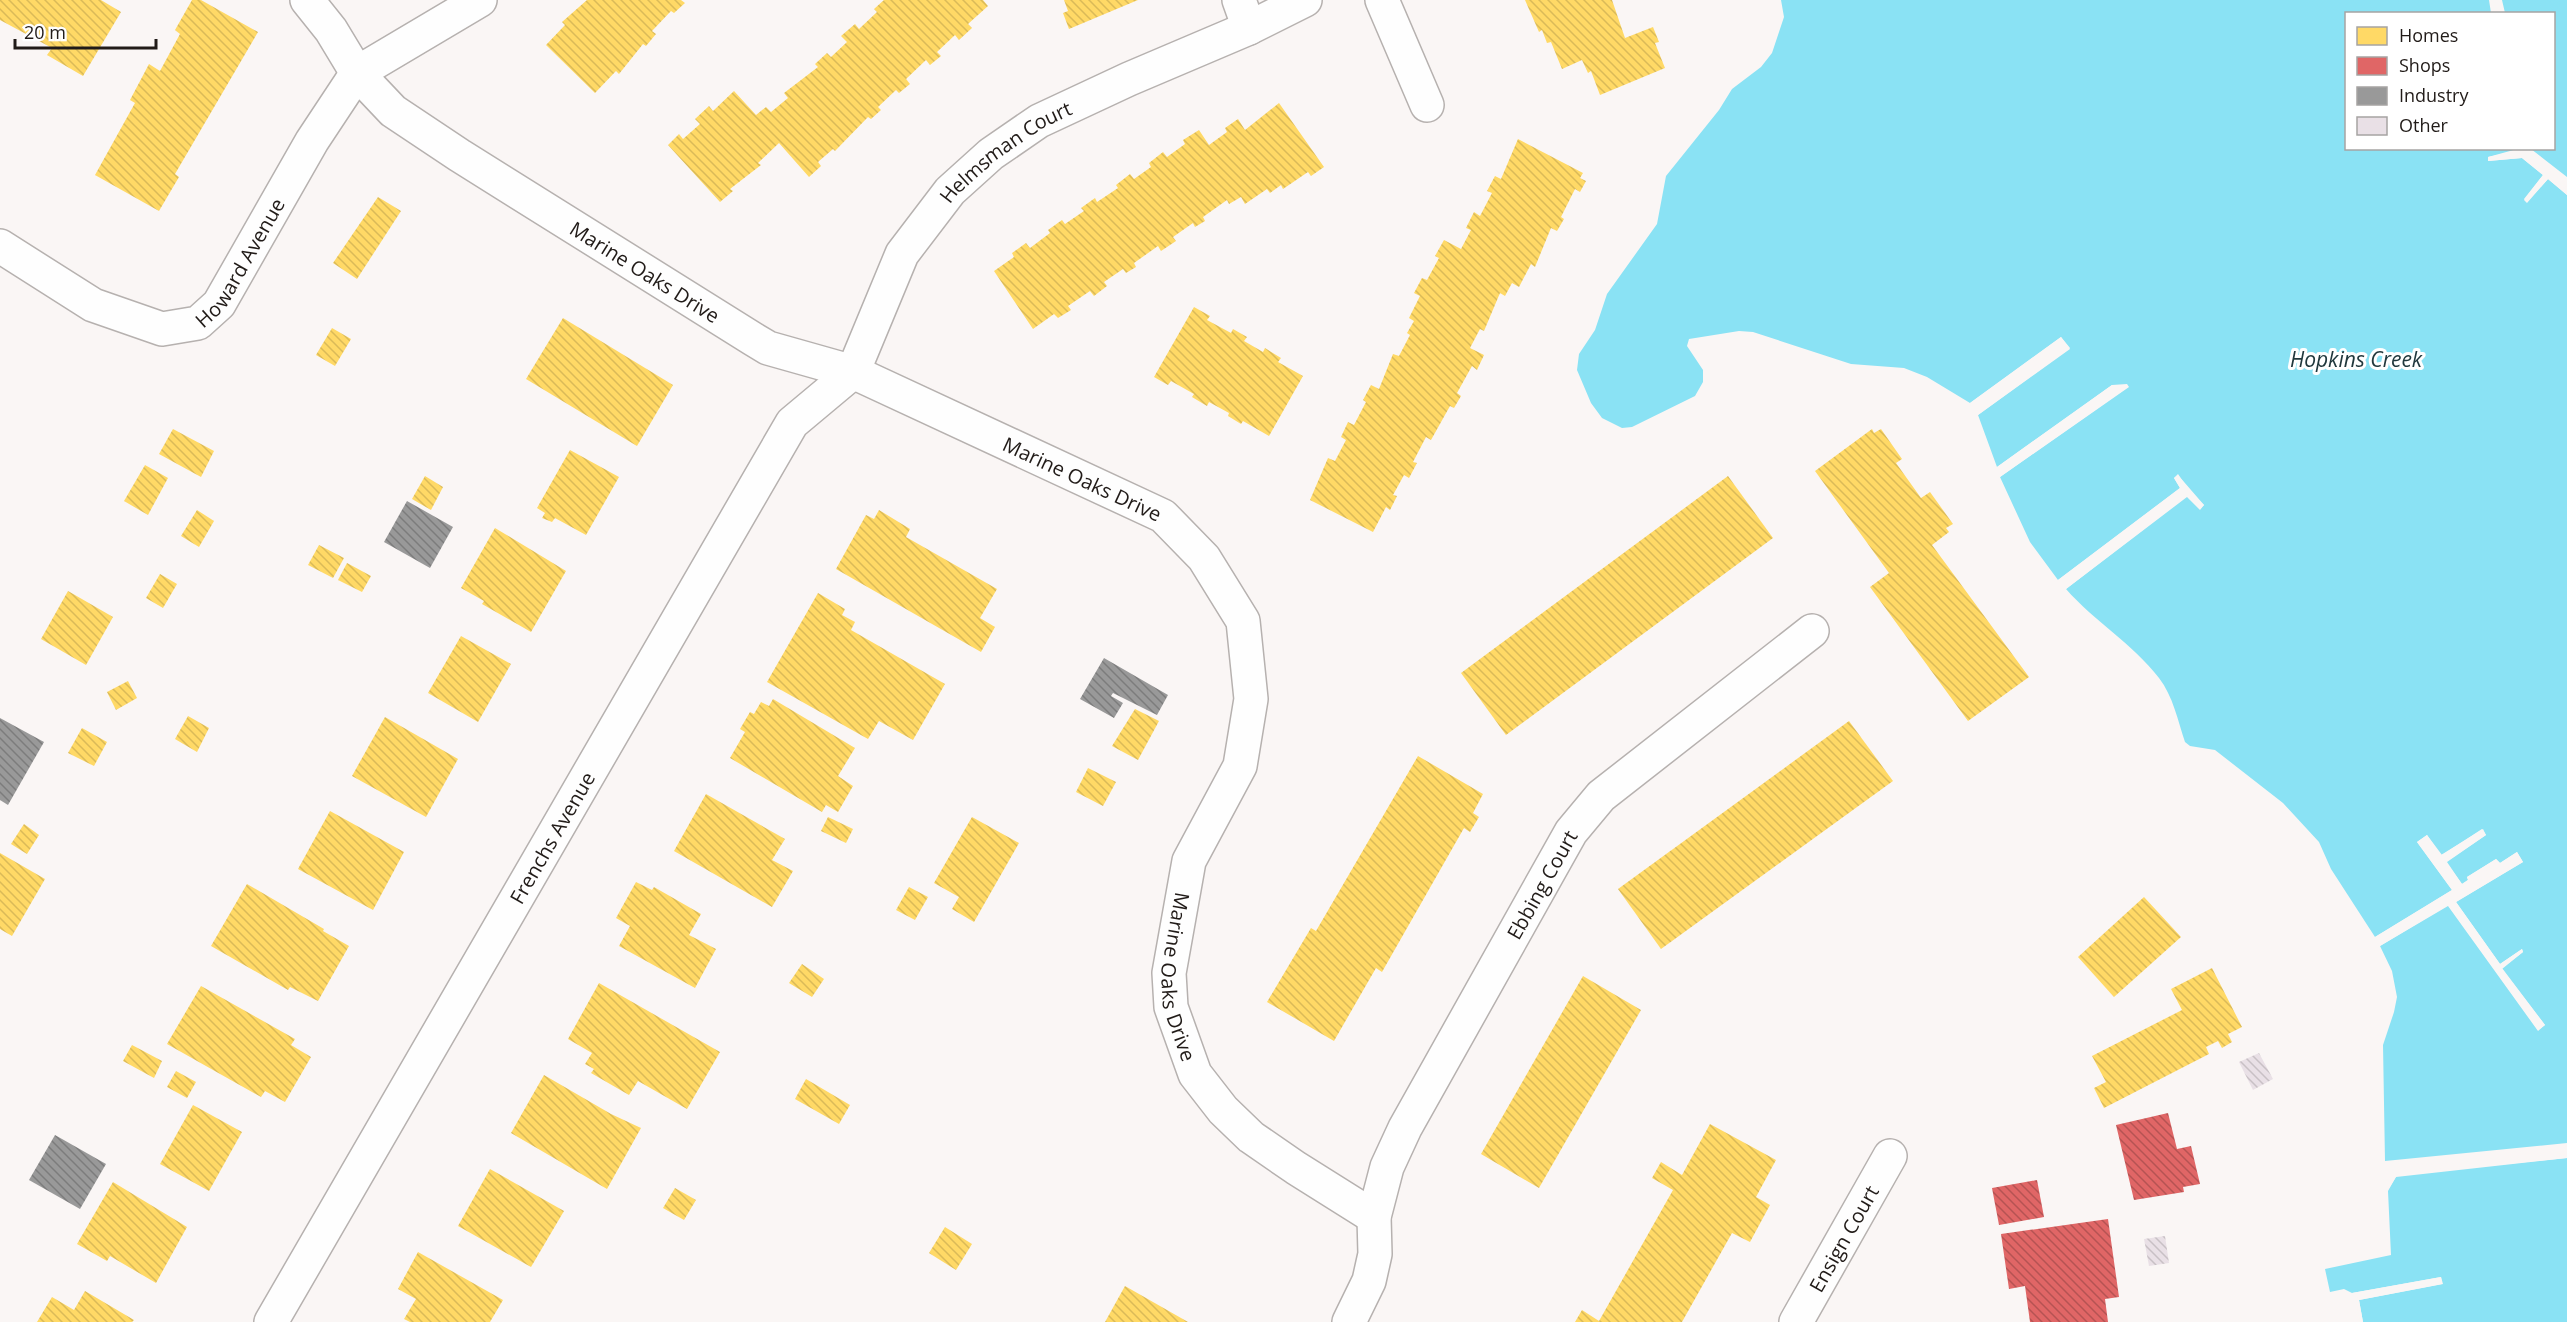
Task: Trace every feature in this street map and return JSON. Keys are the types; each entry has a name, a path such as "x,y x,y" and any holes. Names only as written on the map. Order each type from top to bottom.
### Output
{"street":[{"name":"Marine Oaks Drive","path":"307,0 331,30 357,73 393,111 459,155 753,339 768,348 853,372 1163,516 1204,558 1243,621 1251,699 1240,766 1189,861 1169,973 1171,1007 1195,1074 1223,1110 1251,1137 1374,1217"},
{"path":"357,73 480,0"},
{"name":"Helmsman Court","path":"853,372 902,254 950,191 991,154 1039,121 1129,79 1244,14 1305,0"},
{"path":"1382,0 1428,105"},
{"name":"Howard Avenue","path":"0,246 93,305 162,329 198,323 219,304 312,141 357,73"},
{"name":"Frenchs Avenue","path":"271,1322 792,423 853,372"},
{"name":"Ebbing Court","path":"1349,1322 1370,1281 1375,1254 1374,1217 1387,1167 1405,1128 1571,832 1601,796 1812,631"},
{"name":"Ensign Court","path":"1796,1322 1890,1156"}],"water":[{"name":"Hopkins Creek","path":"1781,0 2489,0 2491,12 2345,12 2345,150 2518,150 2488,157 2488,161 2522,158 2543,175 2524,199 2527,202 2548,179 2567,195 2567,1143 2385,1161 2383,1045 2397,997 2392,971 2380,946 2448,905 2538,1030 2545,1025 2502,968 2523,952 2522,949 2500,964 2456,902 2523,862 2517,852 2500,863 2496,859 2467,877 2468,880 2462,884 2446,862 2486,835 2483,829 2441,855 2427,835 2417,842 2452,890 2375,937 2331,869 2319,842 2283,803 2215,750 2190,746 2185,742 2172,701 2159,678 2137,654 2066,589 2187,496 2200,509 2204,505 2178,475 2174,478 2180,488 2058,580 2030,542 2000,477 2128,387 2112,385 1997,467 1978,415 2070,349 2061,337 1970,403 1927,377 1904,368 1851,364 1753,332 1739,331 1689,339 1687,346 1703,370 1703,382 1695,396 1632,427 1622,428 1602,418 1591,403 1577,370 1579,354 1595,330 1607,294 1657,224 1666,176 1719,110 1732,89 1761,67 1772,53 1784,17"},
{"path":"2502,0 2567,0 2567,177 2532,150 2555,150 2555,12 2505,12"},
{"path":"2567,1158 2567,1322 2363,1322 2359,1300 2442,1284 2441,1277 2352,1293 2344,1289 2330,1292 2325,1269 2391,1255 2388,1191 2397,1175"}],"pier":[{"path":"2520,150 2519,154 2506,156 2523,155 2546,174 2539,185 2549,176 2567,191 2567,195 2548,179 2527,203 2524,200 2543,175 2522,158 2488,161 2488,157"},
{"path":"2061,337 2070,348 1978,415 1976,413 2066,348 2060,341 1971,406 1970,403"},
{"path":"2127,384 2129,387 2000,477 1999,474 2123,387 2113,388 1998,470 1997,467 2112,385"},
{"path":"2178,474 2190,492 2204,505 2200,510 2187,497 2066,589 2064,587 2186,494 2189,494 2200,505 2178,479 2183,487 2182,490 2060,582 2058,580 2180,488 2174,478"},
{"path":"2482,829 2486,835 2447,862 2462,884 2468,880 2467,877 2496,859 2500,863 2517,852 2523,862 2456,902 2500,964 2522,949 2523,952 2502,969 2545,1025 2538,1031 2448,906 2380,946 2378,944 2450,903 2539,1026 2541,1025 2453,902 2454,899 2519,861 2516,856 2500,866 2495,863 2460,887 2444,861 2482,833 2442,858 2427,839 2421,842 2455,891 2376,939 2375,937 2452,890 2417,842 2427,835 2442,855"},
{"path":"2381,1090 2384,1161 2397,1162 2567,1144 2567,1146 2384,1164 2382,1161"},
{"path":"2567,1155 2567,1158 2396,1177 2386,1193 2390,1252 2388,1252 2385,1191 2395,1173"},
{"path":"2441,1277 2443,1284 2359,1300 2363,1322 2360,1322 2356,1300 2358,1297 2439,1280 2353,1296 2352,1293"}],"building: Homes":[{"path":"0,0 101,0 121,12 83,76 47,55 52,48 0,20"},
{"path":"192,0 201,0 258,32 175,174 179,177 159,211 95,175 135,103 130,100 149,64 160,71 180,34 175,30"},
{"path":"587,0 681,0 685,3 674,13 671,11 652,31 656,34 646,46 643,44 619,74 616,71 595,93 546,45 565,25 562,22"},
{"path":"884,0 983,0 988,6 968,24 972,28 959,40 955,35 937,52 941,56 930,65 926,60 906,79 910,84 899,93 896,90 878,107 881,110 871,119 868,117 835,151 833,149 818,162 821,166 809,177 779,143 758,163 761,165 730,189 733,191 720,202 668,145 679,134 683,139 700,124 695,119 709,106 713,111 734,91 756,115 766,107 771,112 788,98 784,93 818,67 815,64 827,53 831,57 847,42 841,36 855,24 859,29 877,12 874,9"},
{"path":"1064,0 1138,0 1069,29 1063,13 1068,11"},
{"path":"1525,0 1612,0 1625,38 1653,27 1659,42 1655,43 1665,68 1600,95 1591,71 1588,73 1582,60 1562,69 1551,42 1547,43 1542,30 1539,32"},
{"path":"1279,103 1324,167 1311,176 1308,172 1283,189 1281,185 1270,193 1267,189 1245,204 1241,197 1229,204 1227,200 1203,217 1205,221 1195,227 1193,223 1173,237 1176,241 1161,251 1158,246 1134,263 1136,267 1126,273 1123,269 1104,282 1107,286 1094,296 1090,291 1068,306 1071,310 1058,318 1054,314 1033,329 994,271 1014,257 1012,253 1026,243 1030,248 1050,233 1048,230 1062,220 1065,224 1084,211 1081,208 1095,198 1097,202 1118,188 1116,185 1130,174 1134,179 1151,167 1149,163 1163,152 1167,157 1185,144 1183,140 1199,130 1209,145 1227,132 1225,128 1238,119 1245,130"},
{"path":"1518,139 1583,173 1580,178 1586,181 1580,192 1575,189 1561,217 1564,219 1557,231 1551,228 1535,267 1531,264 1519,287 1512,283 1505,296 1500,293 1484,331 1480,329 1470,348 1484,355 1477,370 1472,366 1457,393 1461,396 1454,408 1450,406 1431,440 1426,437 1413,462 1417,463 1409,478 1404,475 1393,495 1397,496 1390,510 1386,507 1373,532 1310,500 1328,458 1335,461 1346,440 1341,437 1348,422 1354,425 1366,402 1363,400 1371,385 1379,389 1393,354 1399,356 1410,335 1407,333 1414,321 1409,318 1420,296 1414,293 1422,278 1427,280 1439,258 1435,256 1444,240 1461,249 1471,230 1466,228 1474,212 1480,216 1492,193 1487,191 1495,176 1501,179"},
{"path":"378,197 401,211 357,279 333,263"},
{"path":"1194,307 1210,316 1207,320 1231,333 1233,329 1247,337 1244,341 1263,352 1265,348 1281,358 1278,362 1303,376 1269,436 1243,421 1241,424 1228,416 1229,413 1209,402 1207,406 1192,397 1194,394 1171,381 1168,385 1154,377"},
{"path":"563,318 673,385 637,446 526,379"},
{"path":"332,328 351,339 335,366 316,355"},
{"path":"173,429 214,451 201,477 159,454"},
{"path":"1872,429 1874,433 1881,429 1902,459 1896,463 1921,498 1930,492 1953,524 1946,528 1949,532 1932,545 2029,677 1968,721 1870,587 1889,573 1815,471"},
{"path":"570,450 619,477 586,535 555,518 552,522 542,518 545,513 537,508"},
{"path":"145,465 168,478 148,515 124,501"},
{"path":"425,476 443,487 431,510 412,499"},
{"path":"1728,476 1773,538 1506,735 1461,673"},
{"path":"197,510 214,521 199,547 181,536"},
{"path":"879,510 910,529 906,537 997,589 980,618 995,627 981,652 836,569 866,515 874,519"},
{"path":"495,528 566,571 531,632 482,604 484,601 461,588"},
{"path":"319,545 344,558 333,578 308,565"},
{"path":"347,563 371,576 362,592 338,580"},
{"path":"160,574 177,584 163,608 146,598"},
{"path":"68,591 113,617 86,665 41,639"},
{"path":"818,593 845,609 842,615 855,622 851,630 945,684 913,740 879,721 868,739 767,682"},
{"path":"461,636 511,664 478,722 428,693"},
{"path":"128,681 137,698 116,710 107,692"},
{"path":"773,699 855,748 838,776 853,786 838,812 826,805 822,812 730,758 745,732 740,729 750,712 754,714 761,702 769,706"},
{"path":"1135,709 1159,721 1138,760 1112,746"},
{"path":"188,716 209,728 197,752 175,739"},
{"path":"385,717 458,759 426,817 352,776"},
{"path":"1849,721 1893,781 1661,949 1618,889"},
{"path":"82,728 107,742 94,766 68,753"},
{"path":"1418,756 1483,794 1473,813 1479,817 1470,832 1464,828 1382,972 1376,968 1334,1041 1267,1002 1311,928 1316,931"},
{"path":"1088,768 1116,782 1103,806 1076,792"},
{"path":"706,794 785,839 772,860 793,871 772,907 674,851"},
{"path":"330,811 404,852 373,910 298,869"},
{"path":"828,817 853,829 846,843 821,831"},
{"path":"972,817 1019,843 974,922 952,909 959,897 934,883"},
{"path":"24,824 39,835 27,854 11,844"},
{"path":"0,853 45,879 12,936 0,929"},
{"path":"636,882 652,890 654,887 701,914 689,935 716,949 695,988 619,946 630,926 616,918"},
{"path":"247,884 349,946 318,1001 290,987 288,990 211,946"},
{"path":"909,887 928,897 915,920 896,910"},
{"path":"2144,897 2181,937 2114,997 2078,957"},
{"path":"802,964 824,979 812,997 789,983"},
{"path":"2212,968 2242,1027 2228,1034 2232,1042 2222,1048 2218,1041 2206,1047 2209,1054 2104,1108 2094,1088 2106,1082 2092,1056 2182,1010 2171,989"},
{"path":"1583,976 1641,1010 1539,1188 1481,1154"},
{"path":"599,983 720,1052 687,1109 638,1081 629,1095 591,1073 594,1069 585,1064 592,1053 568,1039"},
{"path":"201,986 295,1039 291,1045 311,1057 285,1102 265,1091 261,1097 167,1044"},
{"path":"132,1045 162,1061 154,1078 123,1061"},
{"path":"176,1071 196,1082 187,1098 167,1087"},
{"path":"544,1075 611,1114 641,1128 607,1189 511,1133"},
{"path":"806,1079 850,1105 839,1124 795,1099"},
{"path":"193,1105 242,1132 209,1191 160,1164"},
{"path":"1710,1124 1776,1160 1756,1197 1770,1205 1750,1242 1732,1233 1682,1322 1575,1322 1582,1310 1599,1321 1673,1190 1652,1178 1661,1162 1682,1175"},
{"path":"490,1169 564,1211 531,1267 458,1226"},
{"path":"113,1182 187,1227 156,1283 110,1256 107,1261 77,1244"},
{"path":"675,1188 696,1200 684,1220 663,1208"},
{"path":"945,1227 972,1244 956,1270 929,1253"},
{"path":"418,1252 503,1300 490,1322 410,1322 404,1319 416,1299 398,1289"},
{"path":"1125,1286 1188,1322 1105,1322"},
{"path":"85,1291 134,1320 132,1322 37,1322 52,1297 74,1310"}],"building: Shops":[{"path":"2168,1113 2177,1149 2191,1146 2200,1184 2183,1187 2184,1192 2134,1200 2116,1125"},
{"path":"2037,1180 2044,1217 1999,1225 1992,1188"},
{"path":"2108,1219 2119,1297 2105,1299 2108,1322 2030,1322 2025,1286 2009,1289 2001,1234"}],"building: Industry":[{"path":"407,501 453,527 430,568 384,542"},
{"path":"1104,658 1168,695 1157,715 1113,693 1111,696 1123,703 1114,718 1080,699"},
{"path":"0,718 44,742 8,805 0,800"},
{"path":"55,1135 106,1164 80,1209 29,1180"}],"building: Other":[{"path":"2259,1053 2273,1079 2253,1090 2239,1062"},
{"path":"2165,1236 2169,1263 2149,1266 2144,1239"}]}
